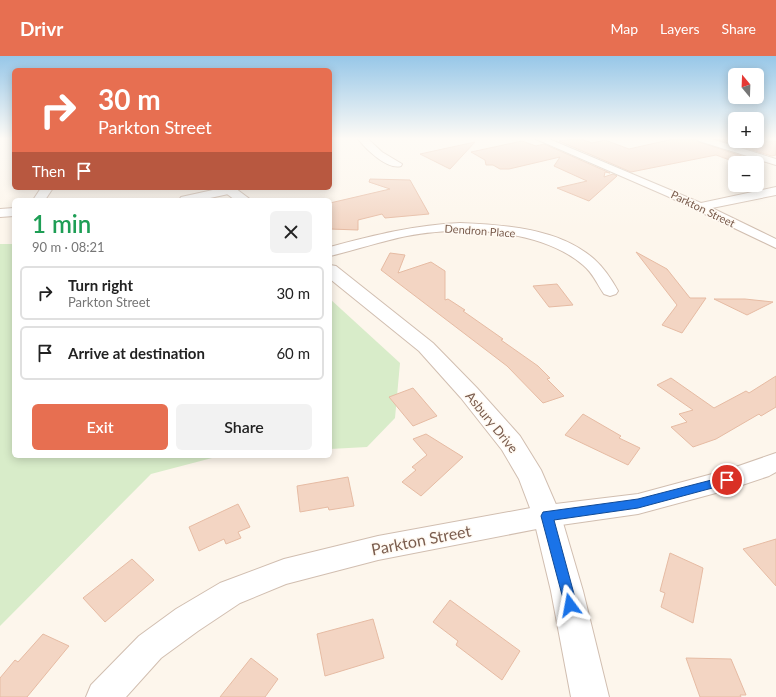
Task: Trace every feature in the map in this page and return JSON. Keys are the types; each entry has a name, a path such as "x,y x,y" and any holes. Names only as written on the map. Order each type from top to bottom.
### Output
{"street":[{"name":"Parkton Street","path":"614,169 644,181 776,244"},
{"path":"193,198 223,190"},
{"path":"229,190 241,198"},
{"path":"699,207 776,191"},
{"path":"0,213 12,212"},
{"name":"Dendron Place","path":"332,251 397,234 431,229 472,228 524,234 551,240 580,255 602,276 610,291"},
{"name":"Asbury Drive","path":"332,272 426,347 469,393 511,443 532,477 547,516 567,590 590,697"},
{"name":"Parkton Street","path":"104,697 150,647 187,620 230,593 284,572 378,548 547,516 638,504 727,480 761,469 776,462"}],"green space":[{"path":"0,244 12,244 12,458 212,458 151,474 0,626"},
{"path":"332,301 400,363 395,418 367,447 332,449"}],"building":[{"path":"560,169 601,169 610,173 605,172 604,177 613,174 617,176 589,201 557,188 587,181"},
{"path":"624,169 646,169 631,172"},
{"path":"370,179 410,180 429,214 385,218 382,214 358,220 358,230 332,229 332,203 390,189 369,182"},
{"path":"636,252 667,269 690,298 706,298 682,333 662,325 677,305"},
{"path":"390,253 405,255 398,273 431,262 445,271 445,300 448,299 465,310 463,311 538,366 550,378 547,379 564,396 543,403 507,366 381,270"},
{"path":"557,284 573,305 549,307 533,286"},
{"path":"714,299 745,299 773,302 747,315"},
{"path":"776,376 776,407 761,416 759,414 716,439 693,447 671,427 687,422 679,414 693,410 657,385 671,378 714,408 746,391 749,393"},
{"path":"413,388 437,416 413,426 389,397"},
{"path":"583,414 621,436 619,438 640,448 628,465 565,435"},
{"path":"426,434 463,457 421,496 402,482 416,470 412,467 427,455 413,439"},
{"path":"348,477 354,506 329,510 328,507 300,512 297,486"},
{"path":"238,504 250,527 238,532 241,538 226,544 224,539 199,551 189,527"},
{"path":"776,539 776,586 743,549"},
{"path":"670,553 703,568 693,623 661,607 665,593 660,591"},
{"path":"132,559 154,580 105,622 83,598"},
{"path":"450,600 520,651 502,680 456,645 458,641 433,622"},
{"path":"373,619 384,658 325,676 317,634"},
{"path":"43,634 69,646 27,697 0,697 0,678 15,660 18,662"},
{"path":"251,658 278,679 265,697 220,697"},
{"path":"686,658 731,659 746,695 740,695 741,697 700,697"}],"route":[{"path":"570,605 547,516 638,504 727,480"}]}
